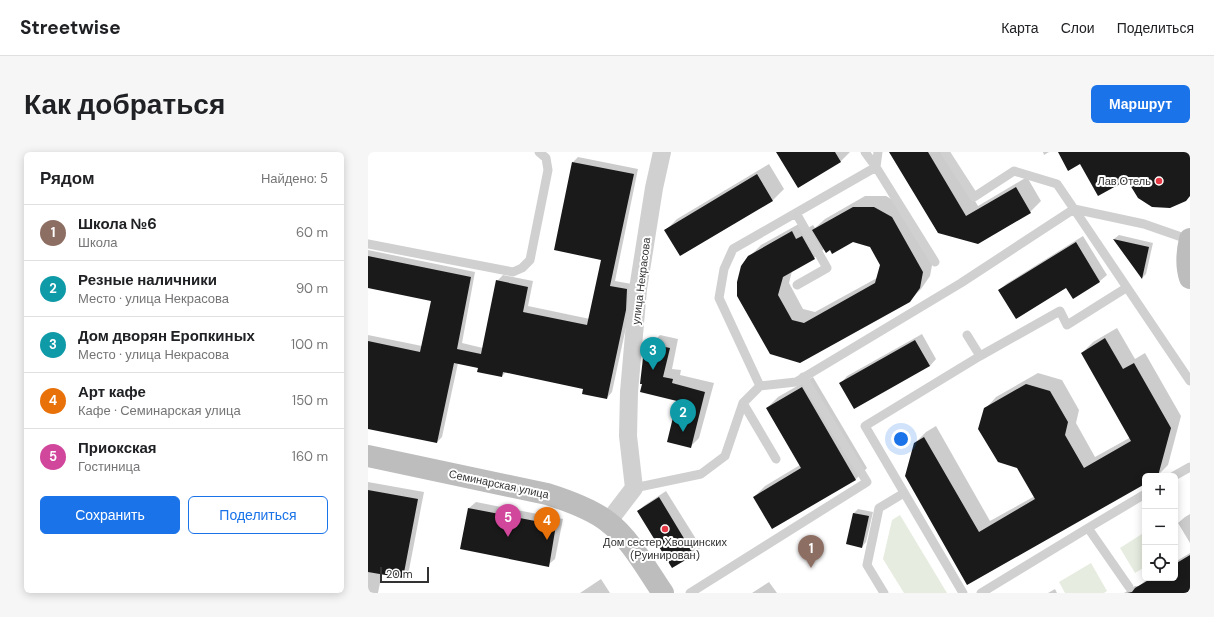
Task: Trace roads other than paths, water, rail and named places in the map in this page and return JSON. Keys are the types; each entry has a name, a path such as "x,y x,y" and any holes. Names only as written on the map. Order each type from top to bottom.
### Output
{"main road":[{"path":"1190,239 1188,256 1188,273 1190,278"},
{"name":"Семинарская улица","path":"368,456 547,494 584,508 608,522 625,538 663,593"}],"street":[{"name":"улица Некрасова","path":"634,488 628,436 629,392 638,289 654,188 662,152"},
{"path":"608,522 634,488"}],"lane":[{"path":"368,244 513,272 522,268 530,260 548,170 546,158 538,152"},
{"path":"865,152 876,167 935,262"},
{"path":"876,167 878,152"},
{"path":"945,152 974,197 1014,171 1057,184 1190,381"},
{"path":"760,386 719,298 724,269 733,249 876,167"},
{"path":"634,488 701,474 725,456 743,403 760,386 796,382 961,283 1074,209 1144,224 1190,239"},
{"path":"796,213 827,268 797,285"},
{"path":"963,593 865,426 980,356 1060,311 1067,325 1126,288"},
{"path":"967,335 980,356"},
{"path":"690,593 867,482 803,377"},
{"path":"743,403 776,459"},
{"path":"1178,474 1190,467"},
{"path":"884,593 867,565 879,508 904,493"},
{"path":"982,593 1142,496"},
{"path":"1088,528 1129,587"}],"place":[{"name":"Лав Отель","path":"1159,181"},
{"name":"Дом дворян Еропкиных","path":"653,370"},
{"name":"Резные наличники","path":"683,432"},
{"name":"Дом сестер Хвощинских (Руинирован)","path":"665,529"},
{"name":"Приокская","path":"508,537"},
{"name":"Арт кафе","path":"547,540"},
{"name":"Школа №6","path":"811,568"}]}
